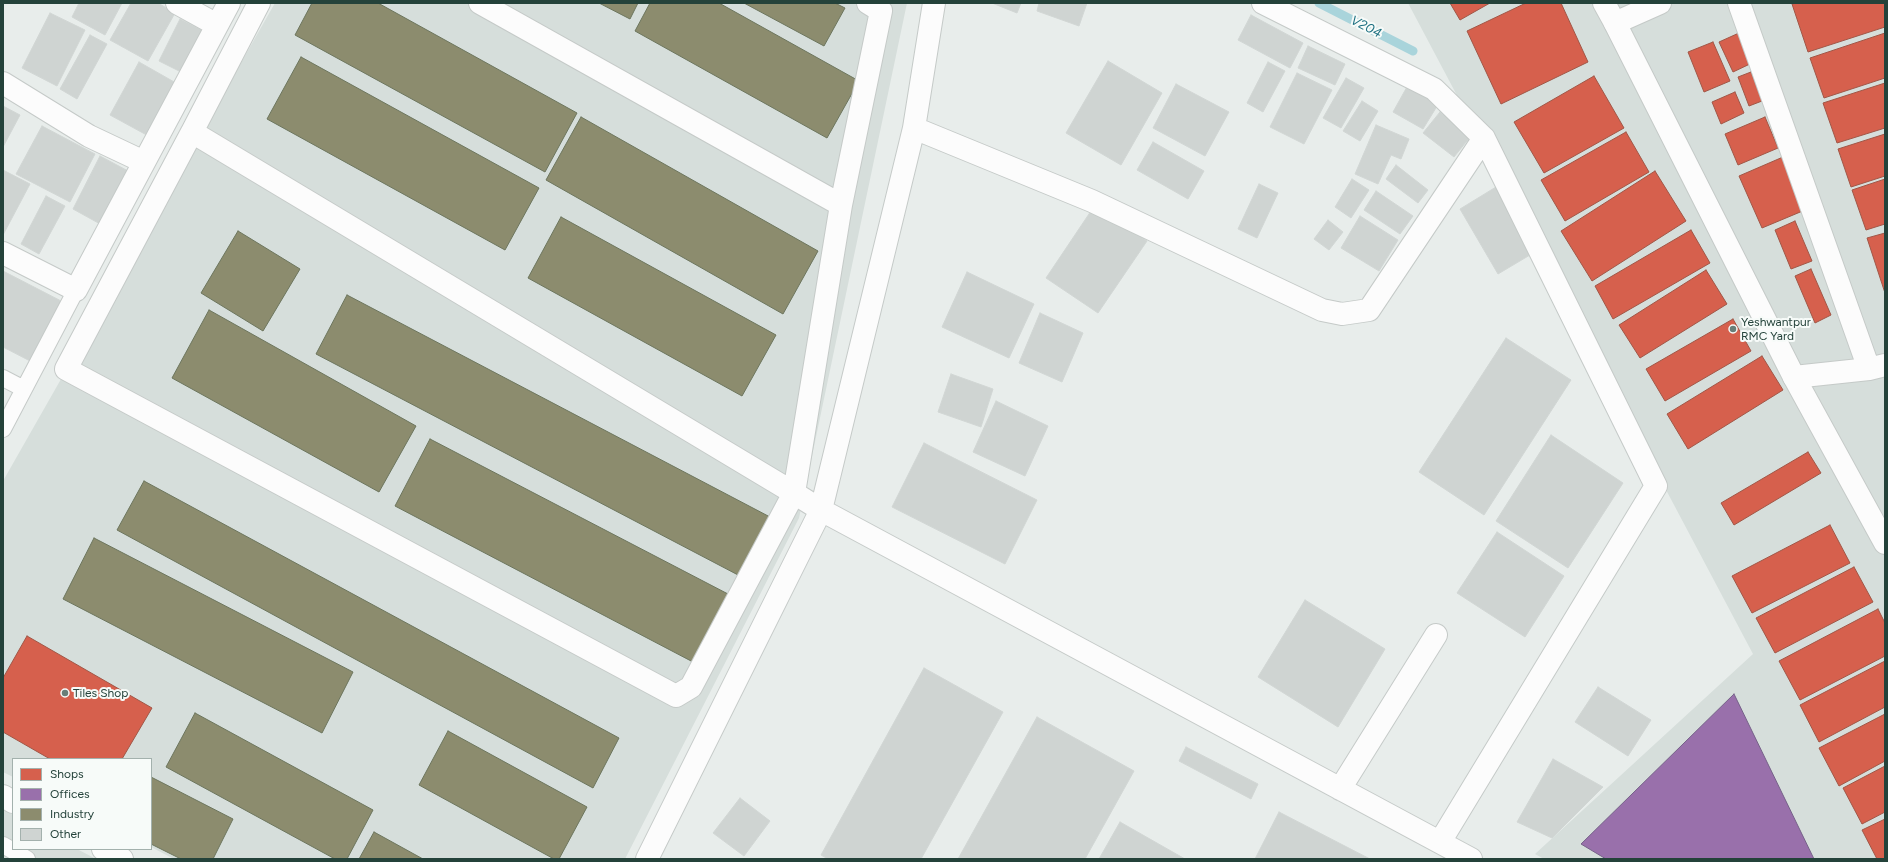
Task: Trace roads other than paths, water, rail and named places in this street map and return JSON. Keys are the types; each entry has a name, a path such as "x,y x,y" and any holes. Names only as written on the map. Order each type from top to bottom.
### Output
{"street":[{"path":"177,3 217,25"},
{"path":"3,253 76,290 229,3"},
{"path":"259,3 66,369 676,696 691,688 794,493 840,205 881,11 868,3"},
{"path":"480,3 840,205"},
{"path":"647,859 821,510 914,128 934,3"},
{"path":"1263,3 1434,89 1484,138 1656,486 1440,842"},
{"path":"1604,3 1616,23 1794,377 1885,543"},
{"path":"1616,23 1660,3"},
{"path":"1739,3 1877,367 1794,377"},
{"path":"3,83 89,136 144,162"},
{"path":"914,128 1092,201 1322,310 1342,314 1369,310 1484,138"},
{"path":"192,132 821,510 1471,859"},
{"path":"1340,789 1436,635"},
{"path":"3,796 12,801"},
{"path":"105,850 122,859"}],"lane":[{"path":"3,429 76,290"},
{"path":"3,378 24,389"},
{"path":"3,845 27,859"}],"waterway":[{"name":"V204","path":"1319,3 1413,51"}],"place":[{"name":"Yeshwantpur RMC Yard","path":"1733,329"},
{"name":"Tiles Shop","path":"65,693"}]}
